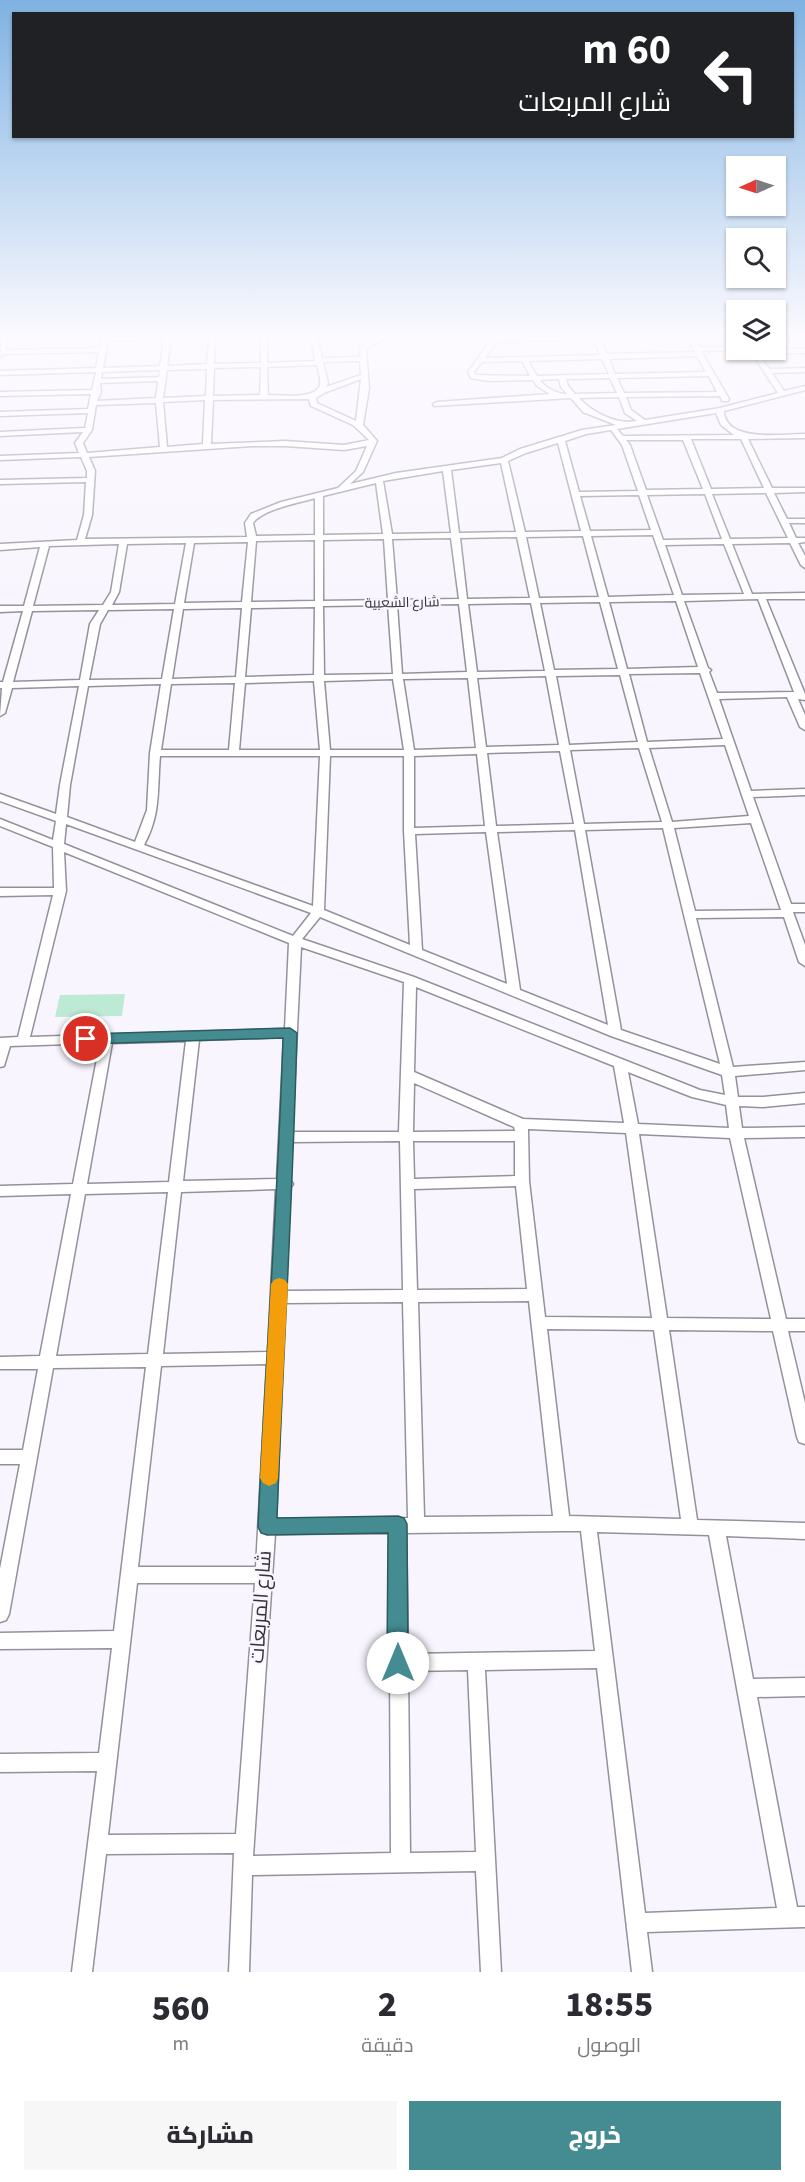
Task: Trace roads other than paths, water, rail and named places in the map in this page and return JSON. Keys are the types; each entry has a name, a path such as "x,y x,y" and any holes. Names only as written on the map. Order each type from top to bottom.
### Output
{"street":[{"path":"80,542 88,515 91,468 79,443 89,427"},
{"path":"162,427 164,450"},
{"path":"207,446 209,427"},
{"path":"339,490 359,472 373,441 370,434 360,427"},
{"path":"234,752 252,540 249,523 254,516 319,495 421,470 504,460 523,451 612,427"},
{"path":"617,427 623,438 681,598 805,962"},
{"path":"653,427 657,431 672,436"},
{"path":"728,427 743,436 805,565"},
{"path":"0,434 88,430"},
{"path":"623,438 805,436"},
{"path":"686,437 749,597"},
{"path":"561,440 643,744 668,825 728,1072 730,1103 736,1133 805,1437"},
{"path":"0,458 85,456 207,446 296,444 337,450 361,446 373,441"},
{"path":"504,460 566,746 615,1033"},
{"path":"447,468 491,828 514,992"},
{"path":"0,482 90,480"},
{"path":"379,480 388,537 398,678 408,753 409,831 416,952"},
{"path":"576,494 805,490"},
{"path":"267,1527 274,1358 286,1184 290,1033 296,941 318,912 325,754 320,679 319,495"},
{"path":"784,521 805,521"},
{"path":"0,547 80,542 657,532"},
{"path":"661,543 805,540"},
{"path":"138,847 149,828 155,804 155,753 190,541"},
{"path":"23,1041 60,891 58,846 65,785 95,624 115,592 123,542"},
{"path":"0,713 3,685 28,609 45,544"},
{"name":"شارع الشعبية","path":"0,609 805,596"},
{"path":"761,597 799,696 805,727"},
{"path":"3,685 706,670"},
{"path":"714,696 799,696"},
{"path":"155,753 408,753 730,742"},
{"path":"748,794 805,792"},
{"path":"0,797 318,912 615,1033 728,1072 805,1066"},
{"path":"409,831 668,825 757,819"},
{"path":"0,822 296,941 410,980 697,1094 730,1103 758,1104 805,1098"},
{"path":"0,892 60,891"},
{"path":"689,915 805,908"},
{"path":"410,980 406,1135 416,1524"},
{"path":"0,1063 3,1042 290,1033"},
{"path":"82,1972 99,1845 193,1036"},
{"path":"0,1614 107,1038"},
{"path":"620,1063 632,1129 690,1527"},
{"path":"408,1075 521,1130"},
{"path":"288,1137 521,1130 805,1132"},
{"path":"521,1130 522,1181 562,1523"},
{"path":"408,1184 522,1181"},
{"path":"0,1191 286,1184"},
{"path":"279,1297 410,1294 534,1295"},
{"path":"538,1323 805,1325"},
{"path":"0,1363 274,1358"},
{"path":"0,1458 28,1457"},
{"name":"شارع المربعات","path":"239,1972 243,1866 267,1527 562,1523 805,1531"},
{"path":"398,1524 401,1863"},
{"path":"588,1524 642,1972"},
{"path":"636,1923 797,1918 716,1528"},
{"path":"131,1575 262,1575"},
{"path":"0,1641 123,1639"},
{"path":"398,1663 604,1659"},
{"path":"476,1662 491,1972"},
{"path":"748,1688 805,1687"},
{"path":"0,1763 108,1762"},
{"path":"99,1845 245,1843"},
{"path":"243,1866 486,1861"}]}
